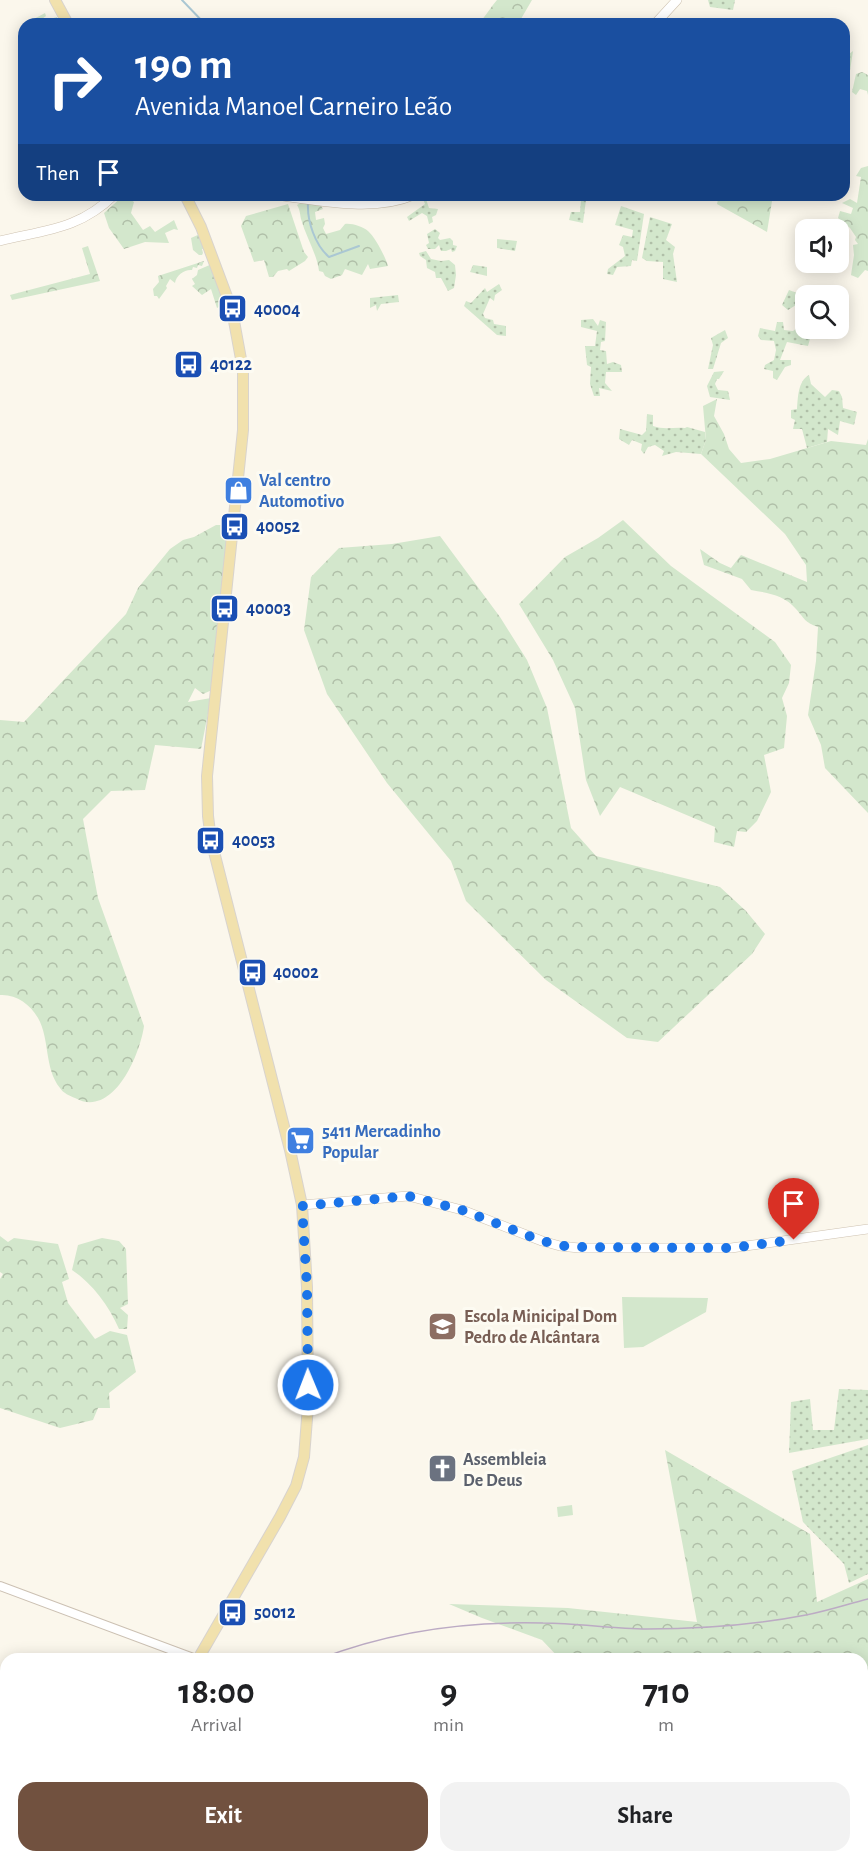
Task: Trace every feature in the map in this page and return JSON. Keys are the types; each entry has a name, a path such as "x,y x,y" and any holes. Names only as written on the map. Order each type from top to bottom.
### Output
{"main road":[{"path":"55,0 66,18"},
{"path":"660,18 677,0"},
{"path":"0,241 81,220 108,201"},
{"path":"188,201 201,227 232,310 243,370 243,430 207,776 208,816 211,840 288,1140 302,1206 307,1287 308,1406 302,1468 296,1486 280,1517 201,1653"},
{"path":"325,201 384,204 394,201"},
{"path":"302,1206 408,1196 462,1210 542,1241 579,1248 731,1248 868,1229"}],"street":[{"path":"0,1586 181,1653"}],"green space":[{"path":"497,0 532,0 522,18 483,18"},
{"path":"708,0 735,0 733,10 710,7"},
{"path":"45,13 46,16 43,18 36,18"},
{"path":"853,51 850,71 850,53"},
{"path":"862,72 868,75 868,95 867,91 860,89 856,95 852,92 856,74"},
{"path":"868,166 868,271 865,270 858,278 851,275 853,245 858,244 856,237 849,227 849,219 838,218 840,211 851,214 853,208 842,203 850,199 857,203 861,177 856,176 861,168"},
{"path":"117,201 133,201 131,213 143,230 150,226 155,232 174,220 178,230 174,229 165,233 169,243 145,242 124,249 109,228 104,213"},
{"path":"424,201 427,201 429,208 438,209 436,215 432,217 433,222 429,224 427,216 422,213 409,221 407,217 425,204"},
{"path":"581,201 586,201 583,223 569,220 571,212 580,212"},
{"path":"718,201 772,201 767,232 717,204"},
{"path":"302,202 320,204 323,209 315,212 316,220 324,218 323,228 326,234 340,230 345,224 368,231 380,248 388,266 370,269 368,264 362,275 345,269 342,275 331,279 325,276 319,271 301,219 297,205"},
{"path":"288,204 304,252 308,257 289,271 287,269 278,271 273,277 269,277 264,260 254,262 241,226 246,216"},
{"path":"621,206 644,214 637,261 632,260 631,266 617,267 613,275 607,274 608,269 625,256 623,247 619,245 623,235 632,237 633,230 615,225"},
{"path":"650,217 672,224 666,240 675,247 673,254 677,282 663,279 663,262 647,261 642,258"},
{"path":"435,229 440,233 438,238 440,240 450,238 453,241 453,245 457,246 455,251 452,252 451,249 441,251 439,245 435,249 428,249 427,234"},
{"path":"200,234 206,248 202,249 202,255 193,250 191,238"},
{"path":"497,239 517,241 515,251 497,248"},
{"path":"88,246 100,281 12,300 10,295 90,274 82,248"},
{"path":"426,251 431,259 449,260 455,265 454,288 448,291 441,278 436,278 435,272 427,268 426,260 419,253"},
{"path":"204,261 202,266 198,265 197,268 193,267 192,270 181,273 175,283 170,279 159,299 154,296 153,289 159,282 158,276"},
{"path":"212,264 224,304 217,308 211,289 202,295 192,286 195,284 192,279 197,275 198,270"},
{"path":"473,265 487,267 487,276 470,272"},
{"path":"499,284 502,290 495,295 494,301 490,298 483,314 485,318 493,320 494,324 506,326 506,336 497,335 464,306 466,301 471,303 485,288 487,292"},
{"path":"789,290 795,292 795,306 788,310 782,305"},
{"path":"398,295 399,302 381,304 377,311 376,305 370,308 370,298"},
{"path":"593,319 598,326 600,320 606,322 605,341 601,342 600,350 606,351 607,364 613,362 621,365 622,372 606,372 605,383 612,391 599,388 600,396 594,396 590,384 591,367 587,365 585,346 595,346 597,331 581,327 581,320"},
{"path":"777,322 783,322 784,330 795,330 795,339 810,339 808,346 787,342 780,360 791,360 791,365 785,367 777,380 773,378 773,371 764,369 765,365 774,360 776,350 774,341 761,340 758,336 760,328 775,331"},
{"path":"725,330 728,338 721,343 713,369 708,369 713,345 711,338"},
{"path":"724,371 715,384 718,390 728,391 730,400 710,397 707,386 714,372"},
{"path":"809,375 811,384 825,397 832,390 839,391 843,408 857,412 854,425 840,421 838,435 828,429 827,442 807,448 802,429 793,429 795,420 791,418 791,410 797,409 801,385"},
{"path":"717,399 714,416 729,449 741,463 770,459 831,441 866,445 868,439 868,813 825,768 821,745 808,715 816,661 818,627 807,622 791,604 781,598 751,590 742,579 704,565 700,549 731,568 741,555 807,582 806,565 785,534 701,454 706,440 703,406"},
{"path":"647,414 653,415 653,426 687,427 705,432 706,440 701,454 676,452 662,456 664,451 655,445 648,447 644,454 641,450 642,444 632,440 629,445 619,439 620,429 642,435 646,431"},
{"path":"623,520 671,566 775,642 791,665 789,683 782,698 787,716 784,748 764,755 771,792 757,821 746,832 737,831 734,847 714,842 715,827 620,787 600,816 586,780 575,708 553,660 519,604 565,557"},
{"path":"216,525 229,525 212,690 203,694 195,688 188,702 211,698 201,749 155,745 145,790 111,791 83,819 98,898 144,1026 137,1052 122,1081 101,1100 89,1102 75,1098 61,1090 49,1063 42,1026 31,1008 17,998 0,995 0,720 24,722 126,614 138,588 170,549 183,540 194,537"},
{"path":"440,536 500,617 527,660 547,708 571,828 596,856 720,887 746,911 765,934 752,954 658,1042 627,1038 546,980 466,901 451,861 387,783 327,694 304,630 311,577 339,548 392,544"},
{"path":"0,1236 8,1242 14,1238 58,1244 69,1279 62,1282 68,1303 95,1339 110,1331 127,1335 136,1372 109,1393 110,1408 98,1408 93,1420 60,1428 0,1408 0,1279 3,1274 0,1272"},
{"path":"102,1238 119,1241 126,1249 128,1304 120,1308 128,1315 127,1329 119,1329 100,1296 72,1270 78,1245"},
{"path":"622,1297 708,1298 706,1312 643,1347 624,1348"},
{"path":"839,1389 868,1390 868,1439 789,1453 791,1402 810,1399 813,1430 834,1430"},
{"path":"868,1445 868,1574 849,1583 844,1564 803,1522 792,1471"},
{"path":"665,1450 810,1534 817,1602 868,1579 868,1653 554,1653 542,1640 449,1604 568,1608 697,1622"},
{"path":"572,1505 573,1515 558,1517 557,1507"}],"waterway":[{"path":"182,0 199,18"},
{"path":"308,203 313,232 329,257 359,246"}],"tram line":[{"path":"335,1653 401,1635 457,1626 556,1623 634,1629 707,1627 747,1624 822,1612 868,1599"}],"place":[{"name":"40004","path":"233,309"},
{"name":"40122","path":"189,364"},
{"name":"Val centro Automotivo","path":"238,490"},
{"name":"40052","path":"235,526"},
{"name":"40003","path":"225,608"},
{"name":"40053","path":"211,840"},
{"name":"40002","path":"252,972"},
{"name":"5411 Mercadinho Popular","path":"301,1141"},
{"name":"Escola Minicipal Dom Pedro de Alcântara","path":"443,1326"},
{"name":"Assembleia De Deus","path":"442,1469"},
{"name":"50012","path":"233,1612"}],"route":[{"path":"308,1385 307,1287 302,1206 408,1196 437,1202 542,1241 569,1247 731,1248 794,1240"}]}
